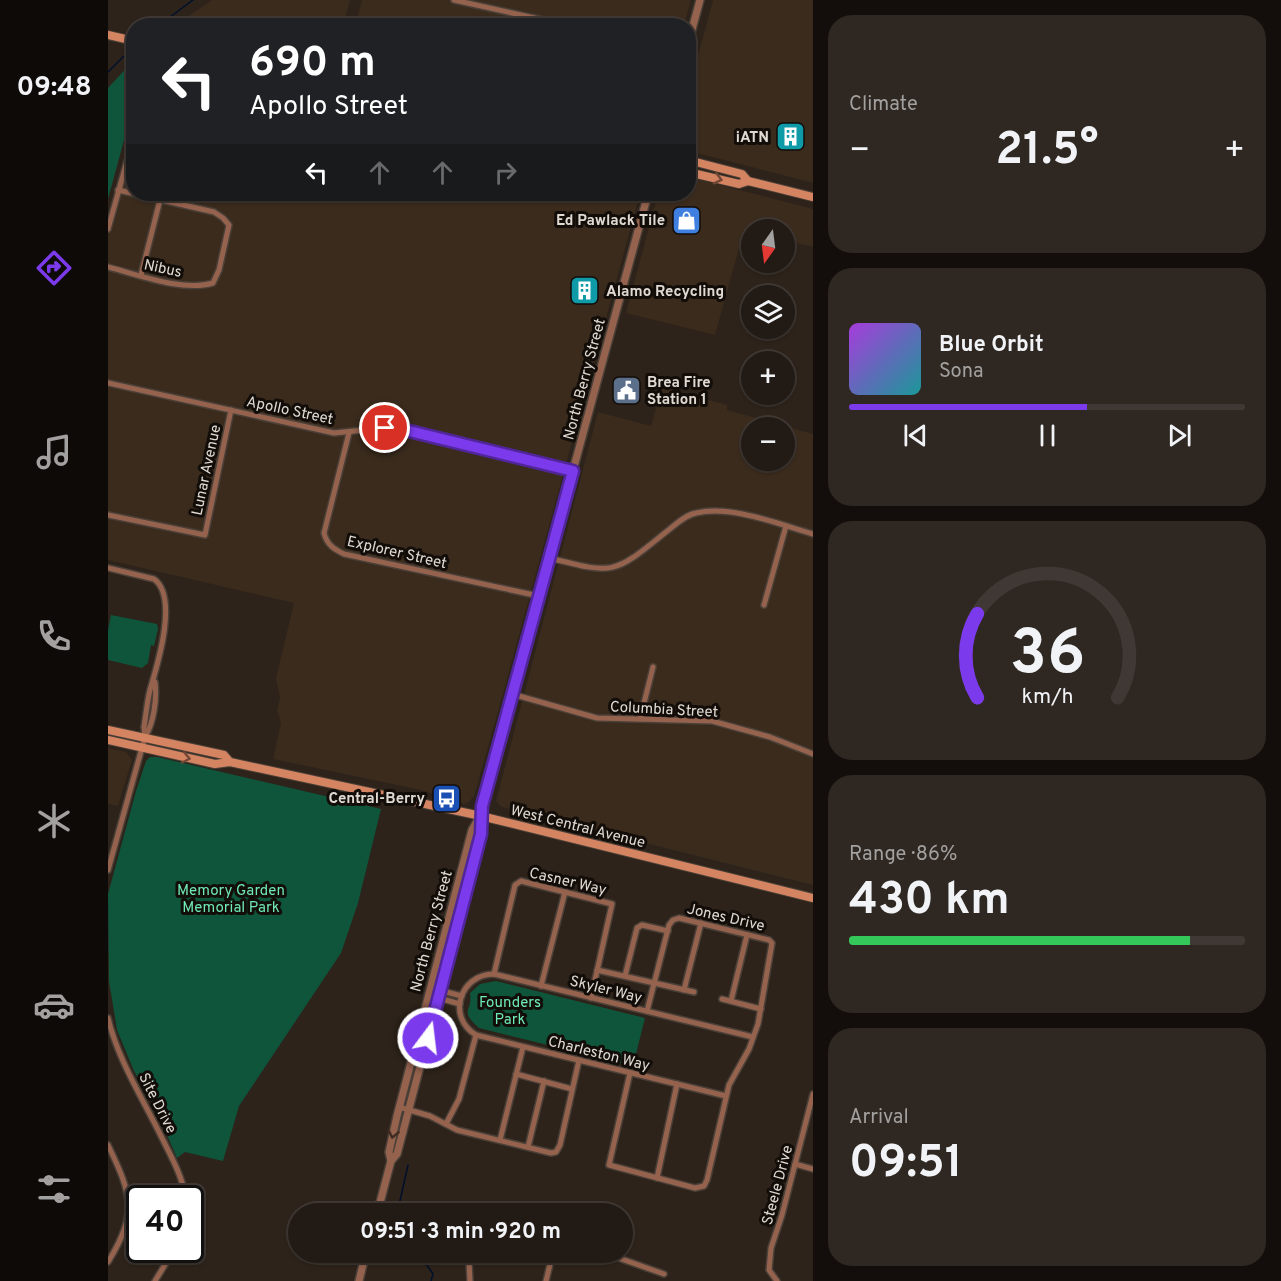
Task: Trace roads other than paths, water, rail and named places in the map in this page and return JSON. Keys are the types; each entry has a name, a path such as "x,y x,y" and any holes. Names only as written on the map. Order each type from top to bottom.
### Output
{"main road":[{"path":"108,36 126,39"},
{"path":"696,162 742,174 748,181"},
{"path":"696,174 739,184 748,181 813,197"},
{"name":"West Central Avenue","path":"108,730 224,756 230,762"},
{"name":"West Central Avenue","path":"108,740 215,764 230,762 481,816 813,898"}],"street":[{"path":"454,0 534,18"},
{"path":"695,18 700,0"},
{"path":"108,229 126,163"},
{"path":"118,190 126,192"},
{"path":"141,275 160,201"},
{"name":"Nibus","path":"108,267 187,285 203,286 213,283 219,270 229,225 224,218 214,212 164,201"},
{"name":"North Berry Street","path":"380,1203 392,1161 397,1154 481,834 481,816 512,694 646,201"},
{"name":"Apollo Street","path":"108,383 334,433 385,428 401,429 573,471"},
{"name":"Lunar Avenue","path":"108,515 205,535 231,410"},
{"name":"Explorer Street","path":"350,433 324,533 327,543 344,554 539,596"},
{"path":"550,558 590,568 609,569 624,565 678,522 691,515 717,510 813,534"},
{"path":"764,604 786,526"},
{"path":"108,568 160,582 164,595 166,622 155,680 156,691 150,728 145,737 108,870"},
{"path":"640,719 653,667"},
{"name":"Columbia Street","path":"512,694 597,718 712,721 770,736 813,754"},
{"name":"North Berry Street","path":"392,1161 389,1152 399,1107 472,830 481,816"},
{"name":"Casner Way","path":"494,974 518,882 521,881 612,904 597,970"},
{"path":"541,986 565,892"},
{"name":"Jones Drive","path":"668,931 673,920 679,918 769,940 772,943 761,1009"},
{"path":"684,990 701,923"},
{"path":"625,976 637,928 642,925 668,931 647,1011"},
{"path":"731,1001 747,935"},
{"path":"591,998 597,970 694,992"},
{"path":"446,1124 459,1099 476,1035 468,1030 462,1021 460,1004 462,996 465,987 473,980 494,974"},
{"name":"Skyler Way","path":"494,974 753,1038"},
{"path":"429,992 462,996"},
{"path":"439,994 460,1004"},
{"path":"630,1073 609,1165 695,1188 704,1186 731,1079 749,1049 761,1009 722,999"},
{"name":"Site Drive","path":"108,1018 110,1034 178,1168 183,1185"},
{"name":"Charleston Way","path":"476,1035 726,1096"},
{"path":"500,1140 523,1047"},
{"path":"399,1107 430,1116 457,1130 548,1153 556,1152 560,1145 579,1060"},
{"path":"516,1074 572,1089"},
{"path":"528,1147 544,1081"},
{"path":"657,1178 677,1084"},
{"name":"Steele Drive","path":"777,1281 770,1270 769,1260 813,1094"},
{"path":"108,1145 130,1201 127,1224 108,1262"},
{"path":"795,1164 813,1169"},
{"path":"155,1281 166,1263"},
{"path":"359,1281 363,1263"},
{"path":"469,1263 470,1281"},
{"path":"546,1281 551,1263"},
{"path":"633,1263 664,1274"}],"waterway":[{"path":"169,18 193,0"},
{"path":"108,72 124,56"},
{"path":"399,1203 408,1165"},
{"path":"426,1263 433,1274 431,1281"}],"place":[{"name":"iATN","path":"790,137"},
{"name":"Ed Pawlack Tile","path":"686,220"},
{"name":"Alamo Recycling","path":"585,291"},
{"name":"Brea Fire Station 1","path":"626,391"},
{"name":"Central-Berry","path":"446,798"}],"park label":[{"name":"Memory Garden Memorial Park","path":"231,898"},
{"name":"Founders Park","path":"510,1010"}]}
